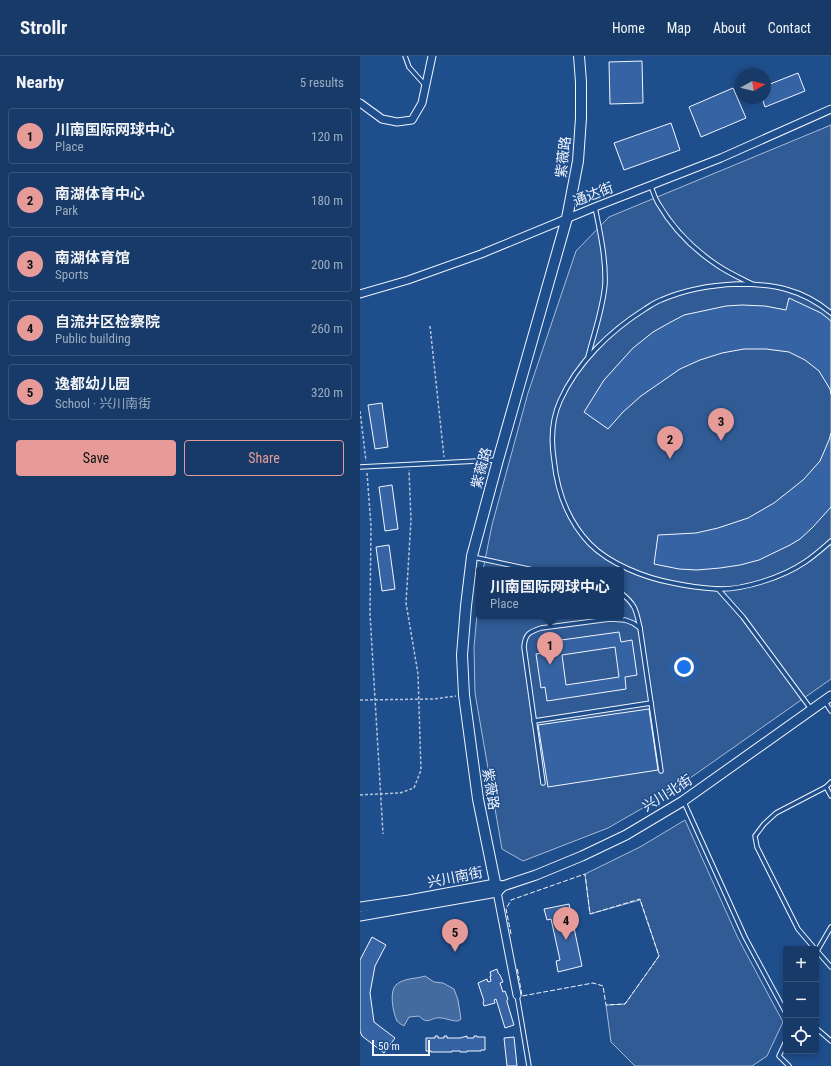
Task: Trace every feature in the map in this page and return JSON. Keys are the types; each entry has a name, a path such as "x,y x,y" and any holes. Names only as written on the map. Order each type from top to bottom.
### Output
{"main road":[{"name":"紫薇路","path":"498,887 478,799 464,695 462,655 466,606 472,556 498,460 568,218 578,160 581,104 579,56"}],"street":[{"path":"360,103 382,119 397,122 412,120 422,103 432,56"},
{"name":"通达街","path":"360,294 408,280 481,254 595,207 721,158 831,109"},
{"name":"兴川北街","path":"498,887 536,875 582,856 626,835 683,801 828,699"},
{"path":"498,887 517,995"},
{"name":"兴川南街","path":"360,907 498,887"},
{"name":"兴川南街","path":"360,916 498,887"}],"lane":[{"path":"404,56 409,67 425,86"},
{"path":"650,186 657,202 667,218 689,242 717,265 753,284"},
{"path":"588,358 605,284 601,238 595,207"},
{"path":"622,567 590,544 577,529 560,493 555,471 552,448 554,423 559,402 574,376 588,358 601,344 635,315 660,300 705,287 727,284 775,286 791,290 806,297 826,308 831,313"},
{"path":"360,467 498,460"},
{"path":"624,568 665,582 718,589 736,588 788,572 804,562 831,541"},
{"path":"472,556 520,567"},
{"path":"718,589 743,617 812,710"},
{"path":"624,595 630,600 636,609 661,770"},
{"path":"542,783 524,647 525,639 530,632 541,628 610,619 625,620 640,628"},
{"path":"828,699 831,710"},
{"path":"534,721 651,702"},
{"path":"813,946 798,929 757,847 755,836 764,824 776,813 826,787 831,782"},
{"path":"826,787 831,796"},
{"path":"683,801 745,937 783,1007"},
{"path":"819,946 831,927"},
{"path":"819,953 831,967"},
{"path":"517,995 529,1066"},
{"path":"819,1031 831,1041"},
{"path":"783,1047 779,1056 788,1066"}],"path":[{"path":"430,326 445,462"},
{"path":"360,411 371,526 370,614 383,834"},
{"path":"360,795 400,793 414,788 421,770 418,674 406,603 411,520 408,464"},
{"path":"360,700 434,699 464,695"}],"shaded area":[{"path":"831,125 831,679 683,783 641,809 608,828 523,861 502,849 475,693 474,647 477,619 624,619 624,567 484,567 492,525 528,393 576,251 609,217"},
{"path":"685,820 738,938 783,1022 767,1056 752,1066 635,1066 611,1042 606,1005 625,1004 659,956 640,900 590,914 585,874 640,847"},
{"path":"425,976 434,982 443,983 454,989 458,1000 461,1019 458,1021 436,1018 427,1021 423,1020 419,1016 409,1017 404,1026 397,1021 392,1002 394,988 402,981"}],"building":[{"path":"642,61 643,103 610,104 609,62"},
{"path":"798,73 805,91 765,107 764,104 771,104 771,84"},
{"path":"733,88 735,93 735,104 740,104 746,118 701,137 689,107"},
{"path":"671,123 680,150 624,170 614,143"},
{"path":"789,298 821,313 831,321 831,394 830,389 819,371 805,360 789,352 766,349 744,349 722,353 700,360 680,369 641,396 623,412 608,429 584,412 604,380 633,348 653,332 669,323 684,315 726,306 765,306 786,310"},
{"path":"382,403 388,447 375,449 368,405"},
{"path":"831,433 831,507 800,539 759,560 740,565 697,570 679,569 654,564 658,535 696,533 718,528 748,518 774,503 803,480 820,461"},
{"path":"392,485 398,529 385,531 379,487"},
{"path":"389,545 395,589 382,591 376,547"},
{"path":"619,632 621,642 632,640 637,675 625,677 626,689 547,701 545,687 541,688 536,654 556,651 554,641","holes":["615,647 619,677 566,685 562,655"]},
{"path":"649,709 658,770 548,787 538,725"},
{"path":"569,904 582,966 558,972 556,961 560,960 551,919 547,920 544,909"},
{"path":"372,937 386,945 375,966 370,993 374,1022 395,1038 384,1053 362,1036 360,1031 360,960"},
{"path":"497,969 503,982 500,983 503,992 505,991 508,999 507,1002 514,1025 505,1028 496,999 494,1000 495,1003 484,1006 484,1001 478,983 487,979 488,982 491,981 490,972"},
{"path":"435,1036 438,1036 438,1038 444,1038 444,1036 447,1036 447,1038 460,1038 467,1036 467,1038 474,1038 474,1036 485,1037 485,1050 467,1052 426,1051 426,1038 435,1038"},
{"path":"514,1037 517,1066 507,1066 504,1038"}],"fence":[{"path":"511,934 506,909 511,900 585,874 590,914 640,899 659,956 625,1004 606,1005 603,986 593,983 522,996 517,967"}],"place":[{"name":"南湖体育馆","path":"721,441"},
{"name":"南湖体育中心","path":"670,459"},
{"name":"川南国际网球中心","path":"550,665"},
{"name":"自流井区检察院","path":"566,940"},
{"name":"逸都幼儿园","path":"455,952"}]}
